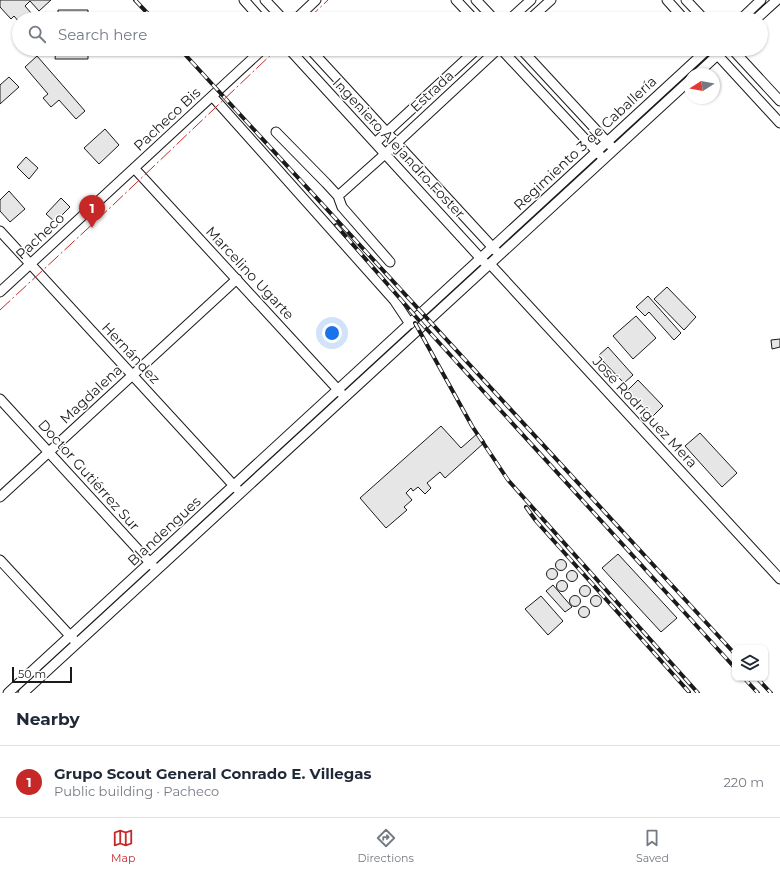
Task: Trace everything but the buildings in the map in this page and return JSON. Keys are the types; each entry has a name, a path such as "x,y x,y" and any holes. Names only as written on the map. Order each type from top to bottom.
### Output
{"street":[{"path":"244,0 255,12"},
{"path":"265,0 276,12"},
{"path":"303,12 316,0"},
{"path":"456,0 467,12"},
{"path":"476,0 487,12"},
{"path":"518,12 531,0"},
{"path":"538,12 551,0"},
{"path":"667,0 678,12"},
{"path":"686,0 697,12"},
{"path":"748,12 761,0"},
{"path":"763,12 776,0"},
{"name":"Pacheco Bis","path":"134,168 255,56"},
{"name":"Ingeniero Alejandro Foster","path":"295,56 489,265"},
{"name":"Ingeniero Alejandro Foster","path":"316,56 500,255"},
{"name":"Estrada","path":"375,143 470,56"},
{"name":"Estrada","path":"338,196 490,56"},
{"path":"507,56 604,160"},
{"path":"528,56 614,150"},
{"name":"Regimiento 3 de Caballería","path":"410,324 700,56"},
{"path":"702,68 713,56"},
{"path":"722,56 780,123"},
{"path":"738,56 780,101"},
{"name":"Regimiento 3 de Caballería","path":"430,320 684,86"},
{"path":"215,93 394,300 410,324"},
{"path":"276,132 338,196 342,207 390,262"},
{"name":"Pacheco","path":"0,292 134,168"},
{"name":"Marcelino Ugarte","path":"134,168 345,397"},
{"name":"Hernández","path":"0,231 241,493"},
{"name":"José Rodríguez Mera","path":"489,265 780,579"},
{"name":"Magdalena","path":"0,497 237,279"},
{"name":"Blandengues","path":"23,693 430,320"},
{"name":"Blandengues","path":"8,693 410,324"},
{"name":"Doctor Gutiérrez Sur","path":"0,398 157,570"},
{"path":"0,560 77,644"}],"railway":[{"path":"135,0 146,12"},
{"path":"186,56 732,651"},
{"path":"336,225 423,325 732,665"},
{"path":"415,323 472,426 508,480 698,693"},
{"path":"526,507 536,521 689,692"},
{"path":"747,681 758,693"},
{"path":"760,681 771,693"}],"power":[{"path":"315,12 328,0"},
{"path":"0,310 270,56"}],"place":[{"name":"Grupo Scout General Conrado E. Villegas","path":"92,228"}]}
